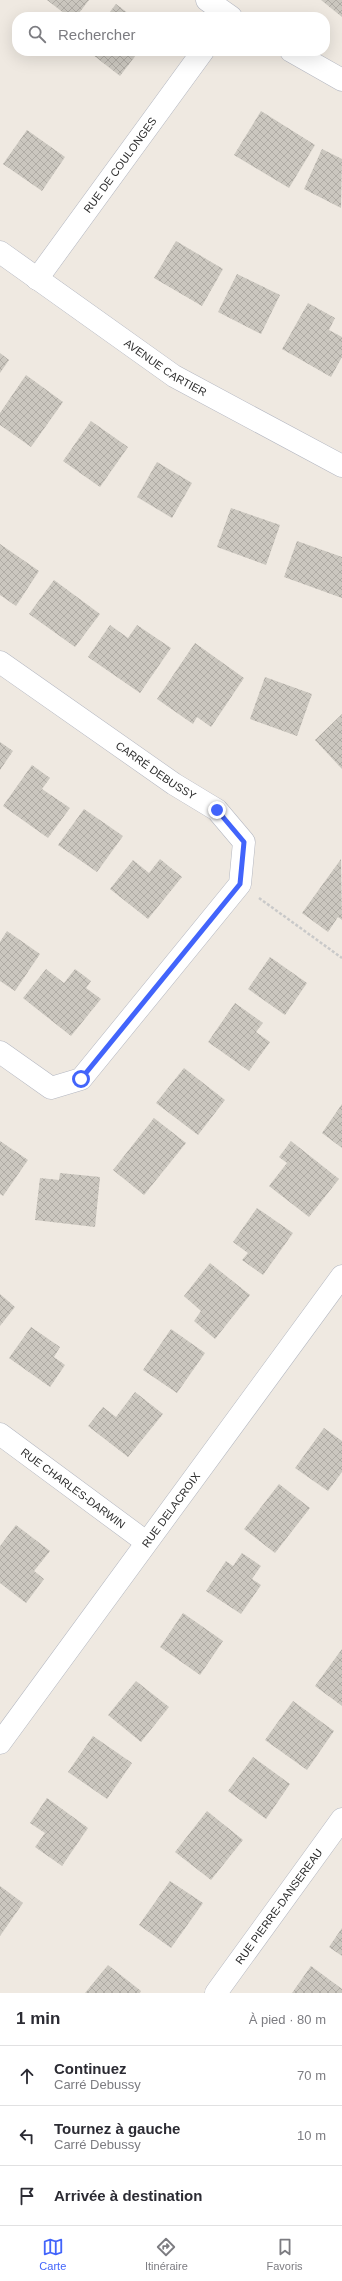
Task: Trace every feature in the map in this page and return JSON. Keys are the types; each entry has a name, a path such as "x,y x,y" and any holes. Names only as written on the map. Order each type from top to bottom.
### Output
{"street":[{"path":"207,0 223,12"},
{"name":"RUE DE COULONGES","path":"37,279 199,56"},
{"path":"300,56 342,80"},
{"name":"AVENUE CARTIER","path":"0,252 174,376 342,466"},
{"name":"CARRÉ DEBUSSY","path":"0,662 174,784 217,810 244,842 240,884"},
{"path":"0,1052 51,1088 81,1079 240,884"},
{"name":"RUE DELACROIX","path":"0,1743 342,1276"},
{"name":"RUE CHARLES-DARWIN","path":"0,1434 146,1542"},
{"name":"RUE PIERRE-DANSEREAU","path":"216,1993 342,1819"}],"path":[{"path":"240,884 342,958"}],"building":[{"path":"47,0 89,0 80,12 63,12"},
{"path":"321,0 342,0 342,17"},
{"path":"116,4 126,12 110,12"},
{"path":"94,56 135,56 120,76"},
{"path":"261,111 315,145 289,188 234,155"},
{"path":"27,130 65,157 42,191 3,164"},
{"path":"322,149 342,159 341,208 304,189"},
{"path":"176,241 223,269 202,306 154,278"},
{"path":"237,274 280,295 261,334 218,312"},
{"path":"308,303 335,318 329,330 342,337 342,357 331,377 282,349"},
{"path":"0,353 9,360 0,373"},
{"path":"26,375 63,402 31,447 0,425 0,413"},
{"path":"91,421 128,447 100,487 63,461"},
{"path":"157,462 192,483 172,518 137,497"},
{"path":"231,508 280,525 266,565 217,547"},
{"path":"297,541 342,557 342,598 284,577"},
{"path":"0,544 39,571 16,606 0,595"},
{"path":"54,580 100,614 75,647 29,614"},
{"path":"110,625 128,638 137,625 171,648 140,693 88,657"},
{"path":"195,643 244,678 211,727 197,717 193,724 157,699"},
{"path":"265,677 312,694 297,736 250,719"},
{"path":"342,714 342,769 315,740"},
{"path":"0,742 13,751 0,770"},
{"path":"32,765 50,778 42,789 70,808 48,838 3,806"},
{"path":"84,809 123,836 97,872 58,845"},
{"path":"160,859 182,877 148,919 110,889 133,860 149,873"},
{"path":"341,859 342,920 338,917 328,932 302,913"},
{"path":"7,931 40,954 15,991 0,981 0,942"},
{"path":"270,957 307,983 285,1015 248,989"},
{"path":"46,969 64,983 75,969 91,981 86,988 101,999 71,1036 23,998"},
{"path":"235,1003 263,1023 256,1032 270,1042 249,1071 208,1042"},
{"path":"184,1068 225,1100 198,1135 156,1103"},
{"path":"342,1104 342,1148 322,1133"},
{"path":"154,1118 186,1143 144,1195 113,1170"},
{"path":"0,1141 28,1160 3,1196 0,1194"},
{"path":"291,1141 339,1179 309,1217 269,1186 287,1163 279,1157"},
{"path":"60,1173 100,1177 95,1227 35,1220 40,1178 59,1180"},
{"path":"257,1208 293,1233 263,1275 242,1260 248,1253 233,1242"},
{"path":"210,1263 250,1295 215,1339 194,1321 201,1311 184,1296"},
{"path":"0,1294 15,1307 0,1326"},
{"path":"31,1327 60,1347 54,1357 65,1365 50,1387 9,1358"},
{"path":"171,1329 205,1353 177,1393 143,1370"},
{"path":"135,1392 163,1414 128,1457 88,1426 103,1407 116,1417"},
{"path":"324,1428 342,1441 342,1472 328,1491 295,1468"},
{"path":"279,1484 310,1508 275,1553 244,1529"},
{"path":"16,1525 50,1551 34,1571 44,1579 26,1603 0,1583 0,1546"},
{"path":"242,1553 261,1566 252,1579 261,1585 241,1614 206,1591 226,1561 233,1566"},
{"path":"183,1613 223,1641 200,1675 160,1647"},
{"path":"342,1649 342,1706 315,1686"},
{"path":"136,1681 169,1707 141,1742 108,1715"},
{"path":"293,1701 334,1731 307,1770 265,1740"},
{"path":"93,1736 132,1763 107,1799 68,1772"},
{"path":"253,1757 290,1784 266,1819 228,1791"},
{"path":"47,1798 88,1828 62,1866 35,1847 45,1833 30,1823"},
{"path":"207,1811 243,1840 211,1880 175,1852"},
{"path":"170,1881 203,1903 171,1948 139,1925"},
{"path":"0,1886 23,1903 0,1936"},
{"path":"342,1928 342,1956 329,1947"},
{"path":"108,1965 141,1991 140,1993 85,1993"},
{"path":"311,1966 342,1989 342,1993 292,1993"}],"route":[{"path":"81,1079 240,884 244,842 217,810"}]}
